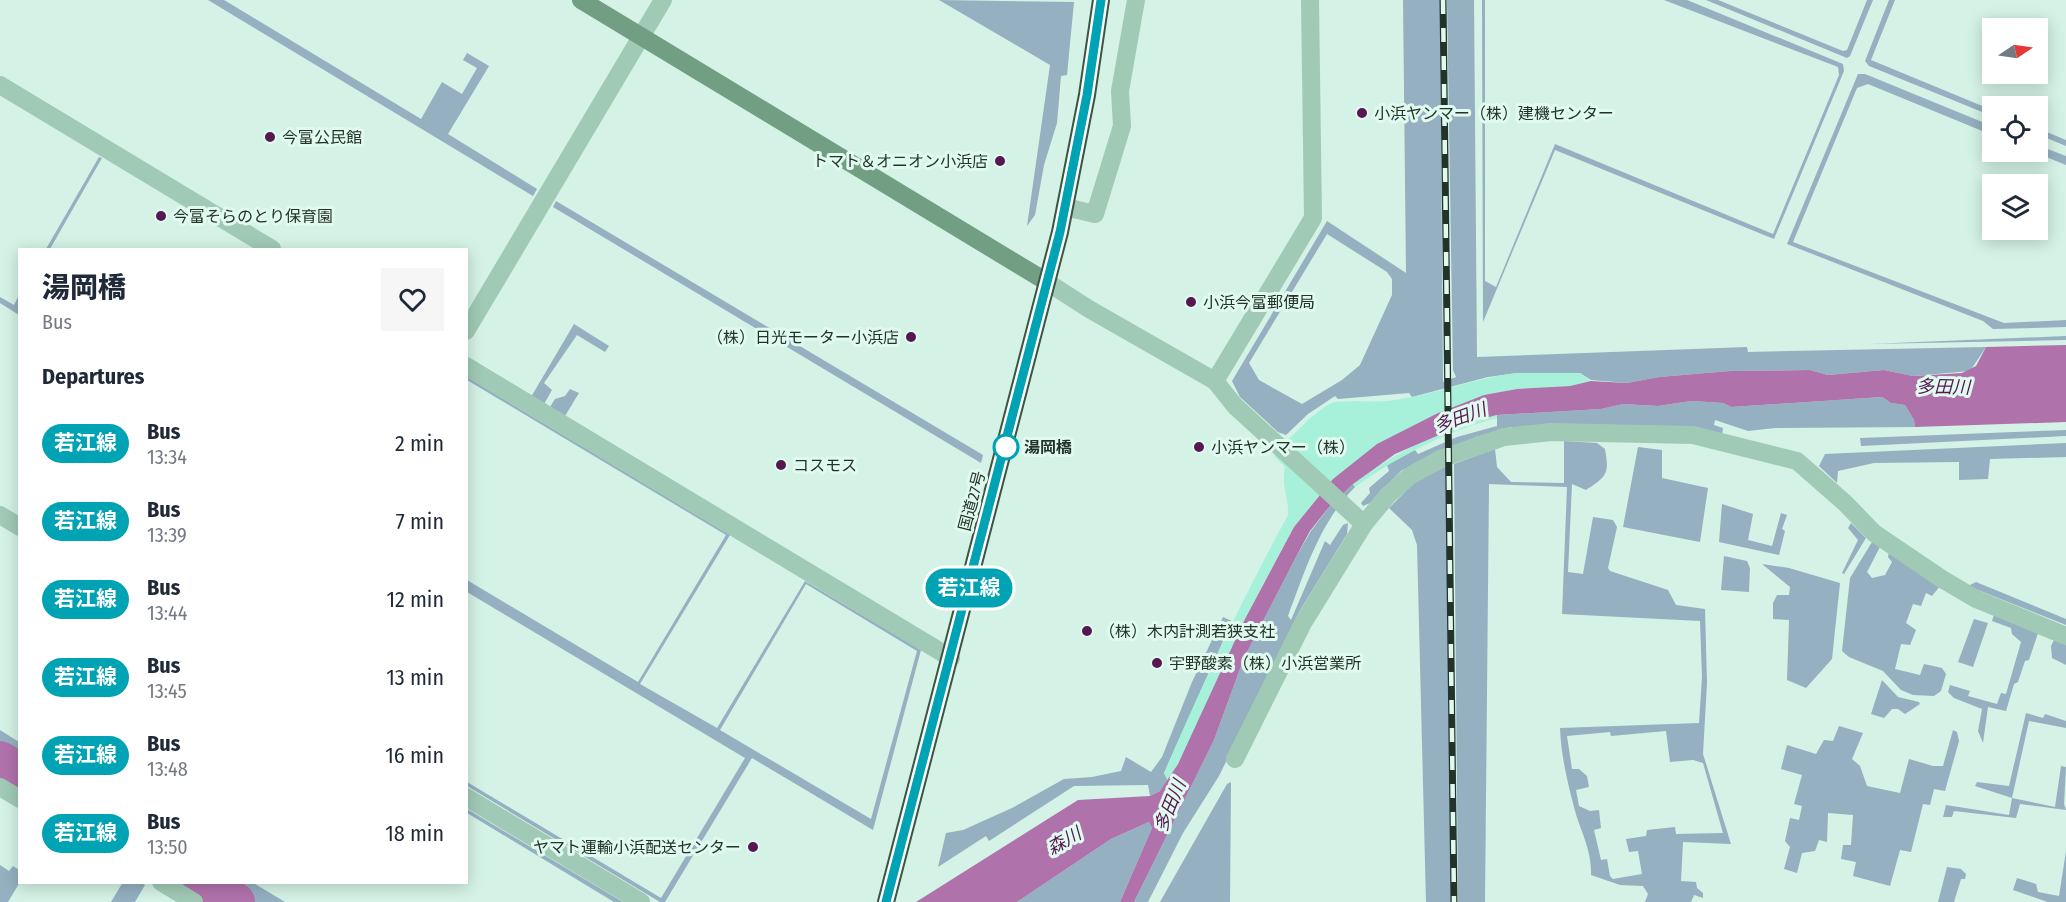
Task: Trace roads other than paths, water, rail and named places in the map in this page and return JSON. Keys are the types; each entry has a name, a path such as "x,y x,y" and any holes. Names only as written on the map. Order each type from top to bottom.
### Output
{"highway":[{"name":"国道27号","path":"887,898 951,658 1065,207 1087,95 1101,0"}],"street":[{"path":"581,0 1089,309 1215,381 1235,406 1359,519"},
{"path":"468,327 663,0"},
{"path":"1065,207 1095,214 1122,126 1120,91 1136,0"},
{"path":"1215,381 1313,218 1310,0"},
{"path":"0,85 270,248"},
{"path":"468,367 951,658"},
{"path":"1235,759 1303,623 1359,519 1410,476 1440,459 1504,437 1551,432 1693,435 1797,461 1845,503 1874,533 1942,579 1976,599 2066,636"},
{"path":"0,515 18,526"},
{"path":"0,787 18,798"},
{"path":"468,797 641,902"},
{"path":"164,884 194,902"}],"water":[{"name":"多田川","path":"2066,345 2066,422 1915,427 1914,420 1905,405 1891,403 1882,397 1731,407 1723,403 1691,401 1658,406 1623,404 1601,409 1497,415 1469,422 1395,454 1353,484 1329,507 1310,531 1244,658 1214,740 1134,902 1120,902 1152,828 1149,822 1111,839 1017,902 916,902 1078,800 1150,796 1160,791 1178,764 1245,619 1294,527 1333,479 1377,444 1438,413 1484,395 1517,389 1570,386 1591,381 1627,383 1659,377 1730,371 1810,370 1828,375 1884,370 1913,376 1962,373 1976,366 1986,347"}],"waterway":[{"name":"森川","path":"0,760 18,771"},
{"name":"森川","path":"205,884 236,902"}],"railway":[{"path":"1443,0 1454,902"}],"place":[{"name":"小浜ヤンマー（株）建機センター","path":"1362,113"},
{"name":"今富公民館","path":"270,137"},
{"name":"トマト＆オニオン小浜店","path":"1000,161"},
{"name":"今富そらのとり保育園","path":"161,216"},
{"name":"小浜今富郵便局","path":"1191,302"},
{"name":"（株）日光モーター小浜店","path":"911,337"},
{"name":"湯岡橋","path":"1006,447"},
{"name":"小浜ヤンマー（株）","path":"1199,447"},
{"name":"コスモス","path":"781,465"},
{"name":"（株）木内計測若狭支社","path":"1087,631"},
{"name":"宇野酸素（株）小浜営業所","path":"1157,663"},
{"name":"ヤマト運輸小浜配送センター","path":"753,847"}]}
